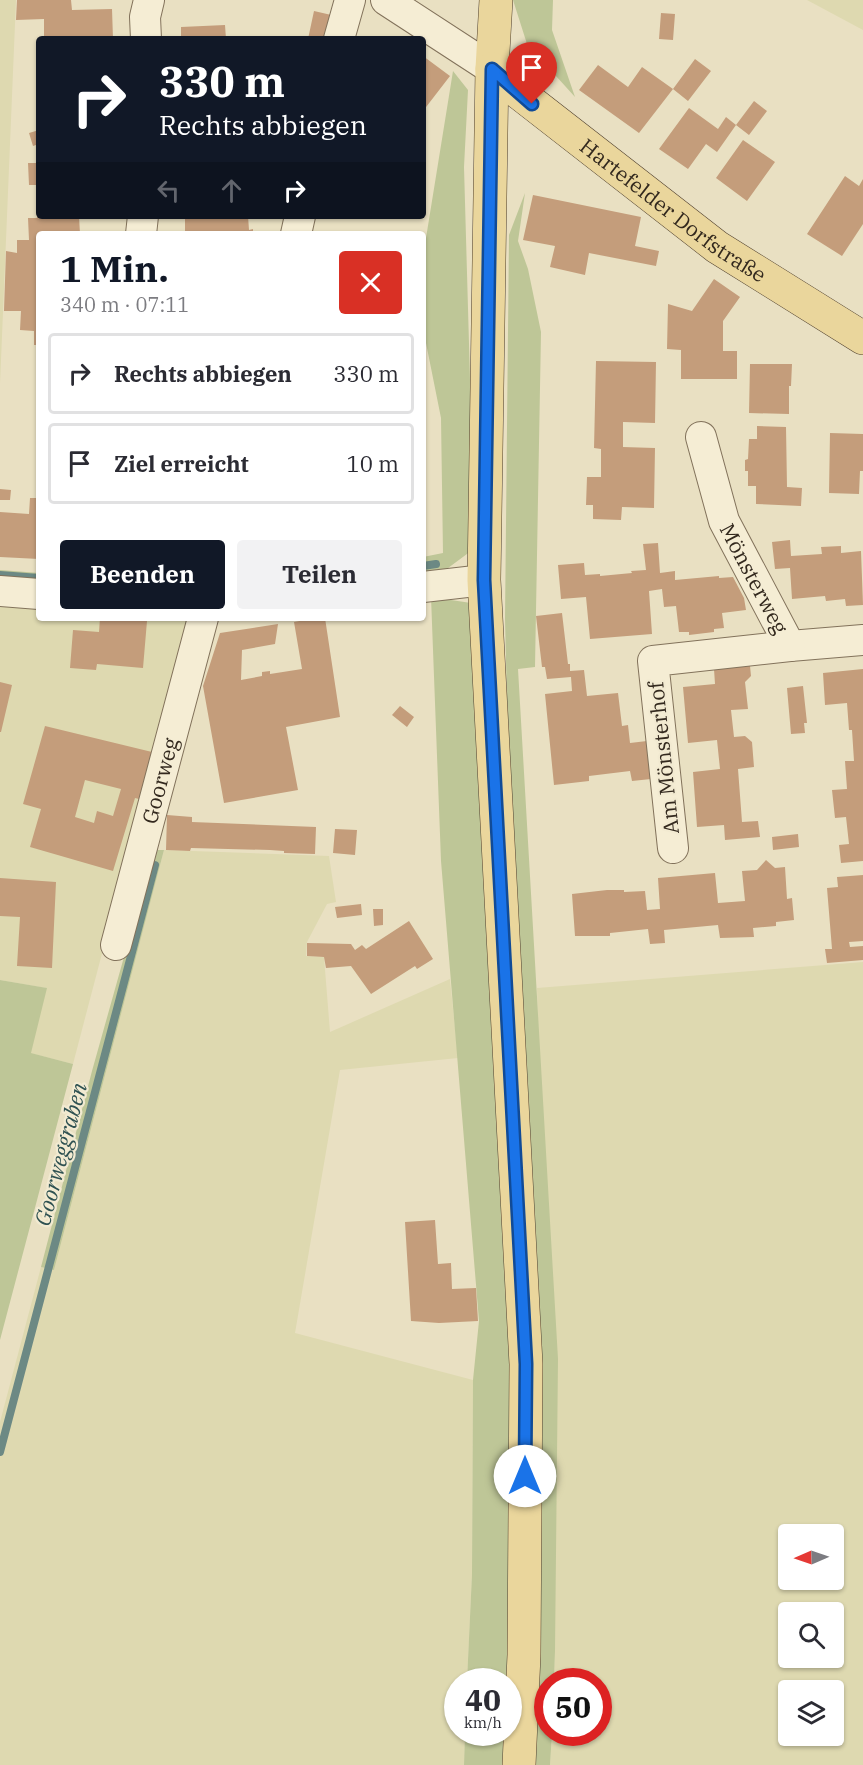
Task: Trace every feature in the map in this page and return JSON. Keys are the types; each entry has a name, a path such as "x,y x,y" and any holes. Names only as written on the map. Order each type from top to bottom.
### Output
{"main road":[{"path":"496,0 492,69 484,580 526,1364 524,1655 519,1765"},
{"name":"Hartefelder Dorfstraße","path":"492,69 514,89 717,247 863,338"}],"street":[{"path":"146,36 145,17 149,0"},
{"path":"340,36 350,0"},
{"path":"386,0 492,69"},
{"name":"Mönsterweg","path":"701,437 724,521 790,646 863,640"},
{"path":"426,587 484,580"},
{"path":"0,591 36,594"},
{"name":"Goorweg","path":"116,945 202,621"},
{"name":"Am Mönsterhof","path":"673,848 653,661 790,646"}],"shaded area":[{"path":"0,0 16,0 0,384"},
{"path":"807,0 863,0 863,30"},
{"path":"0,604 36,605 36,621 189,621 73,1064 30,1053 46,988 0,980"},
{"path":"164,850 329,856 336,902 327,904 307,942 306,956 324,957 330,1032 450,979 458,1058 340,1070 295,1333 473,1380 472,1574 468,1668 444,1668 444,1746 465,1746 464,1765 0,1765 0,1422 41,1267 54,1270"},
{"path":"863,962 863,1765 550,1765 551,1746 612,1746 612,1668 554,1668 537,988"}],"green space":[{"path":"513,0 553,0 552,30 575,97 527,44"},
{"path":"453,71 468,90 464,167 470,379 471,551 444,571 426,574 426,556 443,553 441,418 426,343 426,238"},
{"path":"525,193 518,241 528,269 541,332 535,667 518,669 558,1359 554,1668 534,1668 534,1746 551,1746 550,1765 533,1765 505,619 509,235"},
{"path":"0,570 36,573 36,584 0,580"},
{"path":"431,597 471,603 513,1362 508,1668 468,1668 472,1574 473,1380 479,1321 441,861"},
{"path":"154,850 164,850 54,1270 41,1267 92,1071"},
{"path":"0,980 47,988 31,1053 73,1064 0,1340"},
{"path":"465,1746 505,1746 504,1765 464,1765"}],"building":[{"path":"17,0 71,0 72,10 112,9 113,36 44,36 44,19 16,20"},
{"path":"314,11 340,17 336,36 309,36"},
{"path":"661,13 675,14 673,40 659,39"},
{"path":"225,25 226,36 181,36 181,27"},
{"path":"426,58 450,76 426,107"},
{"path":"695,59 711,71 688,101 673,89"},
{"path":"598,65 628,87 642,67 673,89 639,133 579,90"},
{"path":"754,101 767,111 749,135 736,125"},
{"path":"689,108 718,129 726,117 736,125 717,152 706,144 688,169 659,149"},
{"path":"36,131 36,145 33,146 29,133"},
{"path":"743,140 775,162 747,201 716,178"},
{"path":"28,163 36,163 36,185 29,185"},
{"path":"845,176 859,186 863,179 863,224 842,256 807,234"},
{"path":"533,195 641,217 635,246 659,251 656,266 589,253 585,275 550,267 555,246 523,240"},
{"path":"28,218 79,219 80,231 36,231 36,345 34,345 34,331 20,330 21,311 4,311 6,251 17,253 17,240 29,240"},
{"path":"185,219 248,219 249,230 253,229 253,231 185,231"},
{"path":"714,279 740,297 723,321 723,351 737,351 737,379 681,379 681,350 667,349 668,304 692,311"},
{"path":"596,361 656,362 655,423 623,422 623,447 655,448 654,508 622,507 621,520 593,519 593,505 586,505 587,477 601,477 601,449 594,448"},
{"path":"750,364 792,364 789,414 749,413"},
{"path":"757,426 786,427 787,487 802,488 801,506 756,504 756,486 748,486 745,460 748,459 749,439 757,439"},
{"path":"830,433 863,434 863,471 860,471 859,494 829,493"},
{"path":"0,489 11,490 10,500 0,500"},
{"path":"30,498 36,498 36,559 0,557 0,512 29,514"},
{"path":"790,540 791,556 822,554 821,547 841,546 841,553 861,551 863,605 846,606 845,599 826,601 825,596 792,599 790,568 775,569 772,542"},
{"path":"658,543 660,573 675,571 675,580 733,577 744,598 746,610 722,613 724,628 714,629 714,632 689,635 689,632 679,632 676,606 664,607 662,589 649,591 652,634 590,639 586,597 561,599 558,565 584,563 585,575 600,574 600,576 646,570 643,544"},
{"path":"562,613 570,671 584,670 587,696 618,693 622,726 628,725 630,743 647,741 651,779 632,781 630,771 589,776 589,781 554,785 545,694 572,691 571,677 547,679 545,667 542,667 536,616"},
{"path":"100,621 147,621 143,668 97,664 96,670 70,668 73,630 99,632"},
{"path":"325,621 340,717 286,727 298,790 224,803 203,686 220,633 278,624 275,644 242,650 241,680 262,676 262,672 270,671 270,674 302,669 294,622"},
{"path":"750,666 751,676 745,682 748,709 731,710 734,737 745,736 752,742 754,767 738,769 742,822 758,821 760,837 725,840 724,825 697,827 693,772 720,769 717,740 688,743 683,687 715,684 714,669"},
{"path":"863,669 863,861 841,863 839,845 849,844 846,817 835,818 832,790 847,789 845,761 854,761 852,730 849,730 847,703 825,705 823,673"},
{"path":"0,682 12,685 1,732 0,732"},
{"path":"803,686 807,723 804,723 805,733 791,734 787,688"},
{"path":"400,706 414,717 407,727 392,715"},
{"path":"45,726 152,752 139,799 135,798 113,871 30,847 41,809 23,804","holes":["85,780 121,789 113,816 97,811 94,823 75,817"]},
{"path":"167,815 192,817 192,822 316,827 315,854 270,850 191,848 190,851 166,850"},
{"path":"335,829 357,830 355,855 333,853"},
{"path":"798,834 799,847 773,850 772,837"},
{"path":"766,860 775,868 785,867 787,899 792,898 794,920 776,922 776,926 753,928 754,937 720,938 718,925 664,930 665,943 650,944 648,929 610,933 610,936 575,936 572,894 607,890 645,891 647,910 660,909 658,878 715,873 718,903 745,901 742,871 757,870"},
{"path":"863,875 863,941 849,942 850,947 863,946 863,960 827,963 825,949 832,949 827,888 838,887 837,877"},
{"path":"0,878 56,882 52,968 17,966 20,917 0,916"},
{"path":"361,904 362,915 337,918 335,907"},
{"path":"373,909 383,909 383,925 374,926"},
{"path":"409,921 433,959 417,969 415,966 371,994 351,966 326,968 324,957 307,956 307,943 351,944 355,950 362,945 366,949"},
{"path":"435,1220 438,1264 451,1263 452,1289 476,1288 478,1321 439,1323 411,1321 405,1222"}],"waterway":[{"path":"426,566 436,564"},
{"path":"0,575 36,578"},
{"name":"Goorweggraben","path":"0,1452 155,865"}],"route":[{"path":"525,1476 526,1364 484,580 492,69 532,104"}]}
